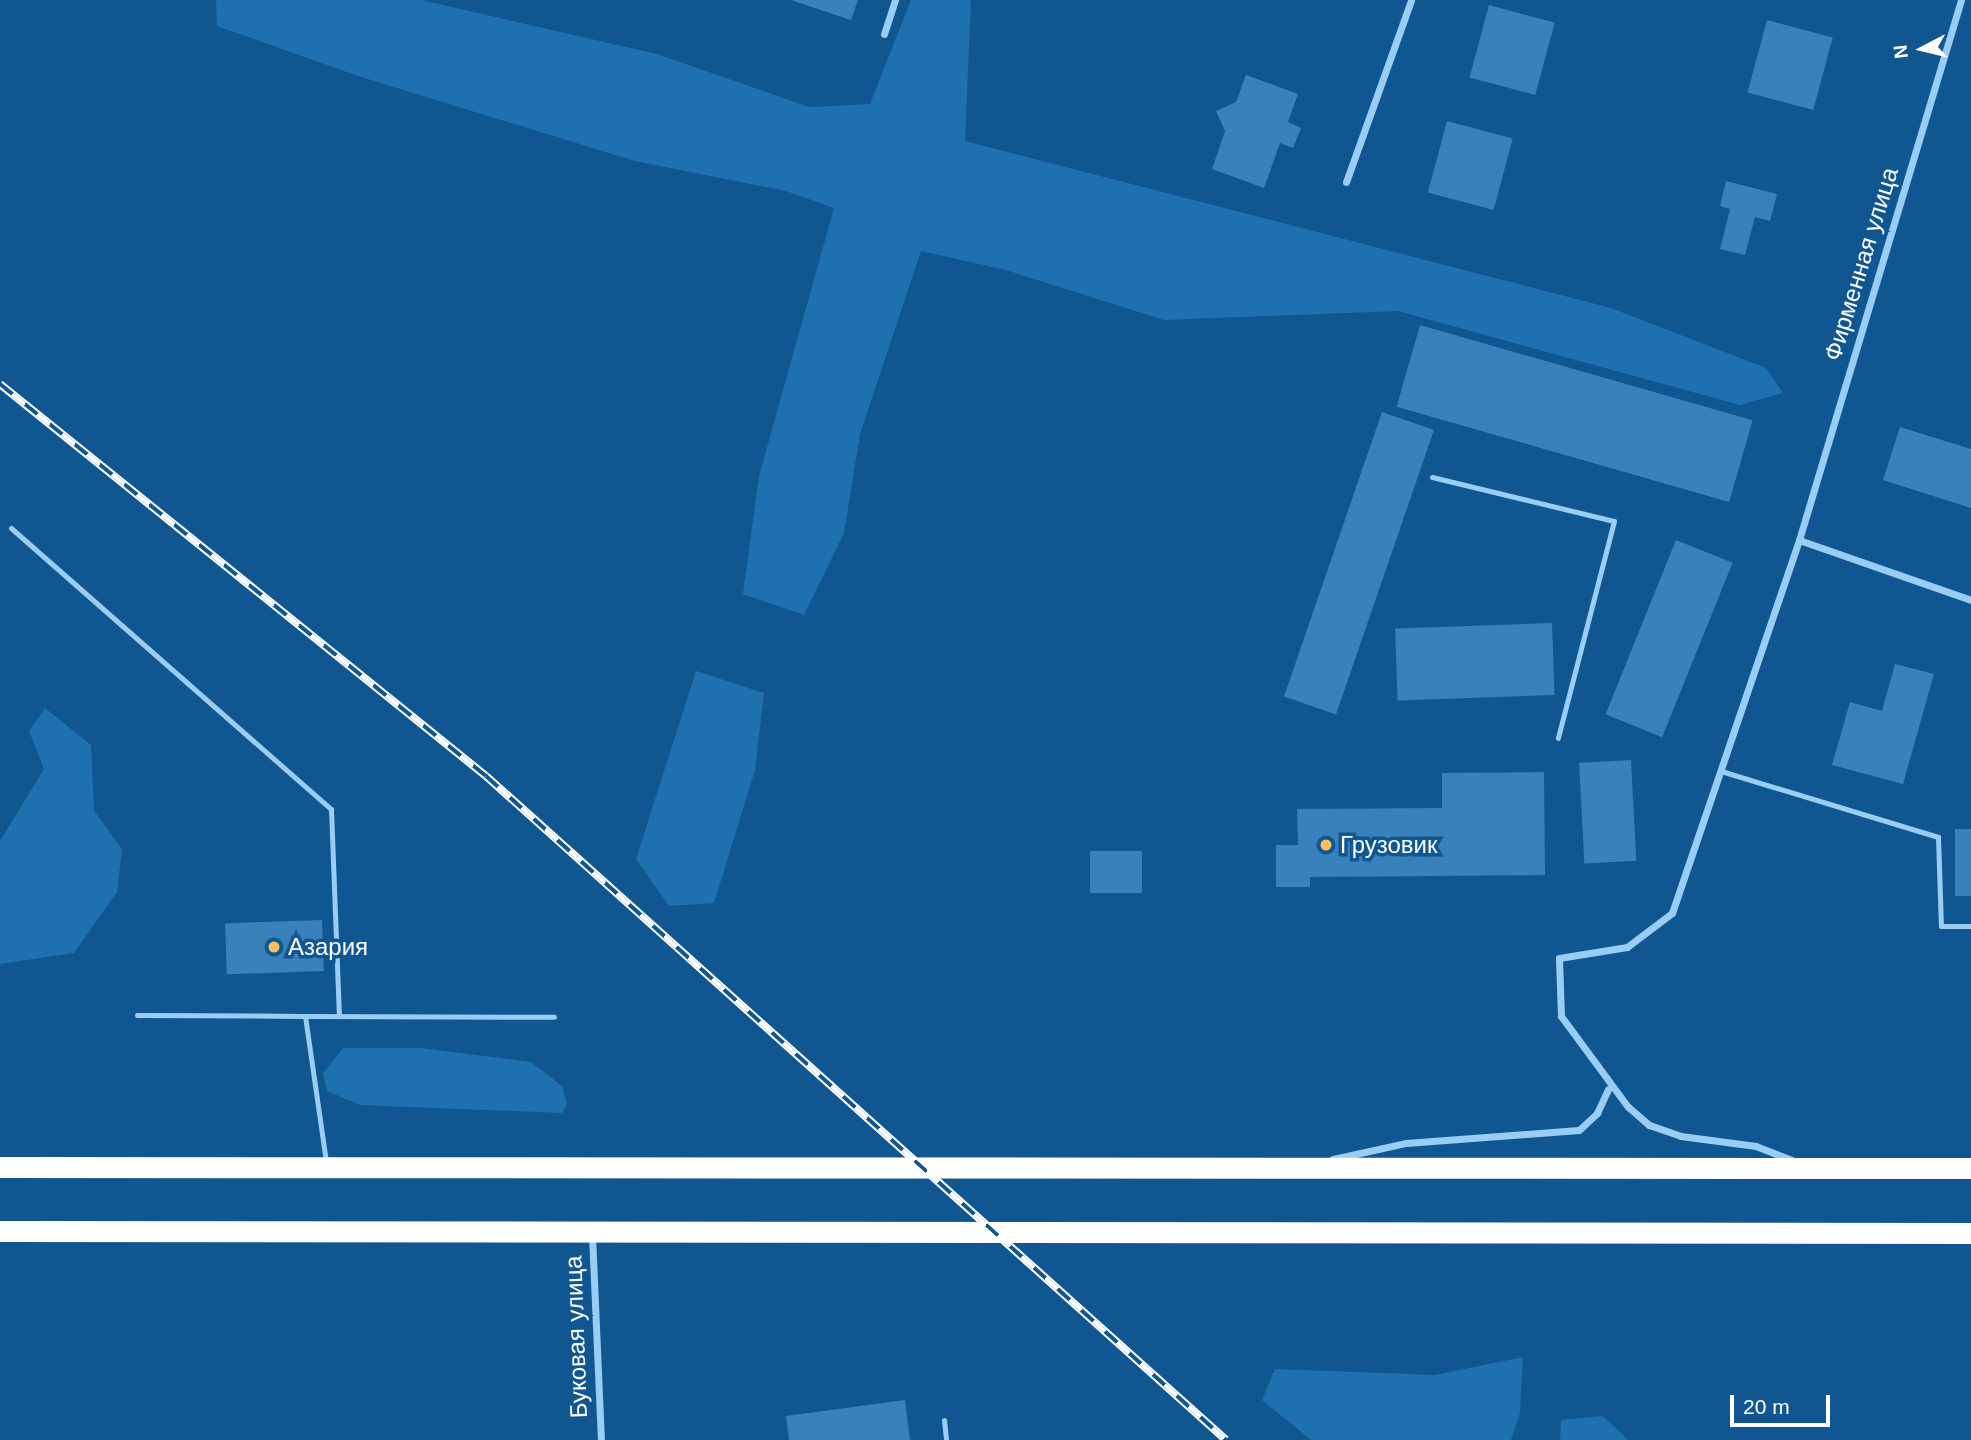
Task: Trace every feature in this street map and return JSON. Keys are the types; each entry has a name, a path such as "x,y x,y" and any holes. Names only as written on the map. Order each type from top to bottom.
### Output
{"highway":[{"path":"0,1167 1971,1168"},
{"path":"0,1231 1971,1233"}],"street":[{"path":"884,34 895,0"},
{"path":"1346,182 1411,0"},
{"name":"Фирменная улица","path":"1608,1088 1561,1016 1559,958 1627,947 1672,913 1799,540 1961,0"},
{"path":"1799,540 1971,600"},
{"path":"1286,1169 1406,1143 1579,1130 1597,1113 1608,1088 1649,1125 1756,1146 1814,1169"},
{"name":"Буковая улица","path":"592,1233 601,1440"}],"lane":[{"path":"1432,477 1614,521 1558,738"},
{"path":"11,528 331,808 339,1016"},
{"path":"1721,771 1937,837 1941,926 1971,926"},
{"path":"137,1015 554,1017"},
{"path":"305,1016 327,1169"},
{"path":"944,1420 946,1440"}],"shaded area":[{"path":"216,0 421,0 657,54 809,107 870,104 911,0 971,0 965,141 1611,308 1766,368 1783,393 1740,405 1398,311 1164,320 1006,270 921,251 860,434 844,533 804,615 743,594 759,476 834,208 786,191 635,161 358,76 217,26"},
{"path":"696,671 764,693 755,770 714,903 669,906 636,859"},
{"path":"45,708 91,745 94,811 122,849 117,892 74,953 0,964 0,841 44,769 29,731"},
{"path":"343,1048 420,1048 531,1062 562,1086 567,1103 562,1113 360,1105 327,1091 323,1073"},
{"path":"1523,1357 1520,1413 1511,1440 1311,1440 1262,1400 1275,1369 1435,1375"},
{"path":"1603,1416 1628,1440 1560,1440 1561,1420"}],"building":[{"path":"791,0 858,0 851,20"},
{"path":"1489,5 1555,23 1535,95 1470,77"},
{"path":"1767,20 1833,38 1813,110 1748,92"},
{"path":"1246,75 1298,94 1288,122 1301,128 1293,148 1280,143 1264,188 1212,169 1225,131 1216,111 1236,102"},
{"path":"1447,121 1513,139 1494,210 1428,192"},
{"path":"1726,181 1777,194 1770,221 1755,217 1745,255 1720,249 1730,209 1720,206"},
{"path":"1420,325 1753,420 1729,502 1397,407"},
{"path":"1382,412 1434,430 1336,715 1284,697"},
{"path":"1900,427 1971,449 1971,508 1883,480"},
{"path":"1676,540 1733,563 1662,737 1606,714"},
{"path":"1552,623 1555,695 1398,700 1395,628"},
{"path":"1895,664 1934,674 1903,784 1832,765 1850,702 1882,711"},
{"path":"1631,760 1636,861 1584,864 1579,763"},
{"path":"1544,772 1545,875 1310,877 1310,887 1276,887 1276,845 1298,845 1297,809 1442,808 1442,773"},
{"path":"1955,829 1971,829 1971,896 1955,896"},
{"path":"1090,851 1142,851 1142,893 1090,893"},
{"name":"Азария","path":"322,920 324,971 227,974 225,923"},
{"path":"905,1400 910,1440 789,1440 786,1416"}],"railway":[{"path":"0,384 486,776 1226,1440"}],"place":[{"name":"Грузовик","path":"1326,845"},
{"name":"Азария","path":"274,947"}]}
